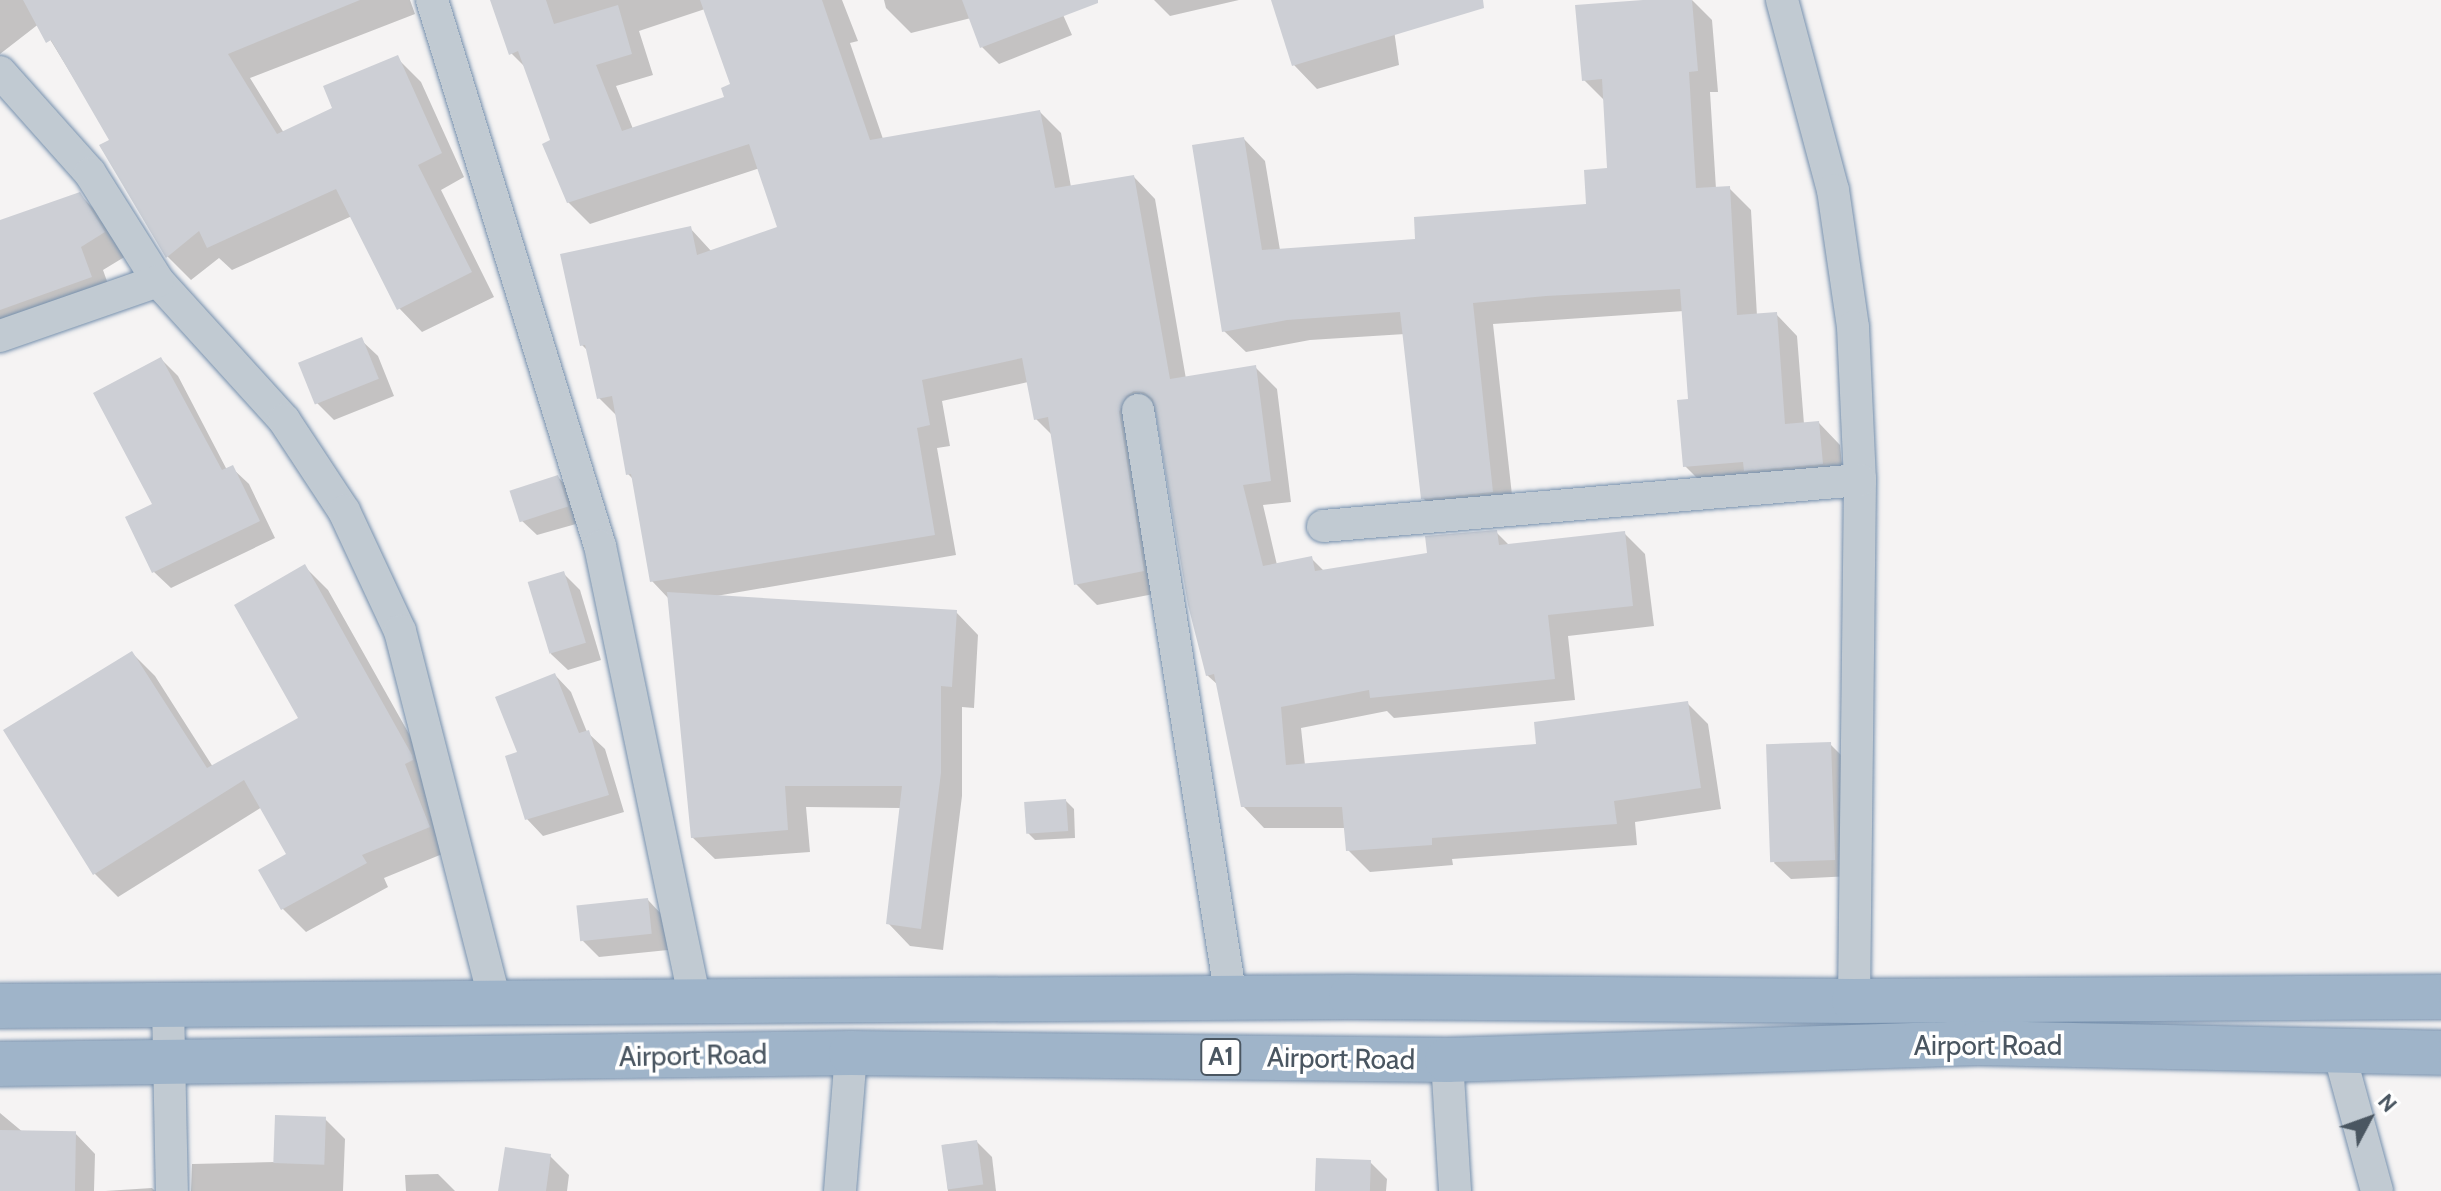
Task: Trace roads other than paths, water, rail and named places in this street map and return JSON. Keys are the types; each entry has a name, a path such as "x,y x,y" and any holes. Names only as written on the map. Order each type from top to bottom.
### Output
{"highway":[{"name":"Airport Road","path":"0,1006 1231,998 1854,1001 2434,994"},
{"name":"Airport Road","path":"0,1064 851,1053 1447,1060 1978,1043 2433,1054"}],"street":[{"path":"432,0 600,546 695,1001"},
{"path":"1782,0 1833,190 1853,327 1860,480 1854,1001"},
{"path":"0,72 90,173 158,281 284,420 344,511 400,631 495,1002"},
{"path":"0,336 158,281"},
{"path":"1138,410 1231,998"},
{"path":"1323,526 1860,480"},
{"path":"168,1005 172,1191"},
{"path":"2339,1052 2377,1191"},
{"path":"840,1191 851,1053"},
{"path":"1447,1060 1455,1191"}]}
